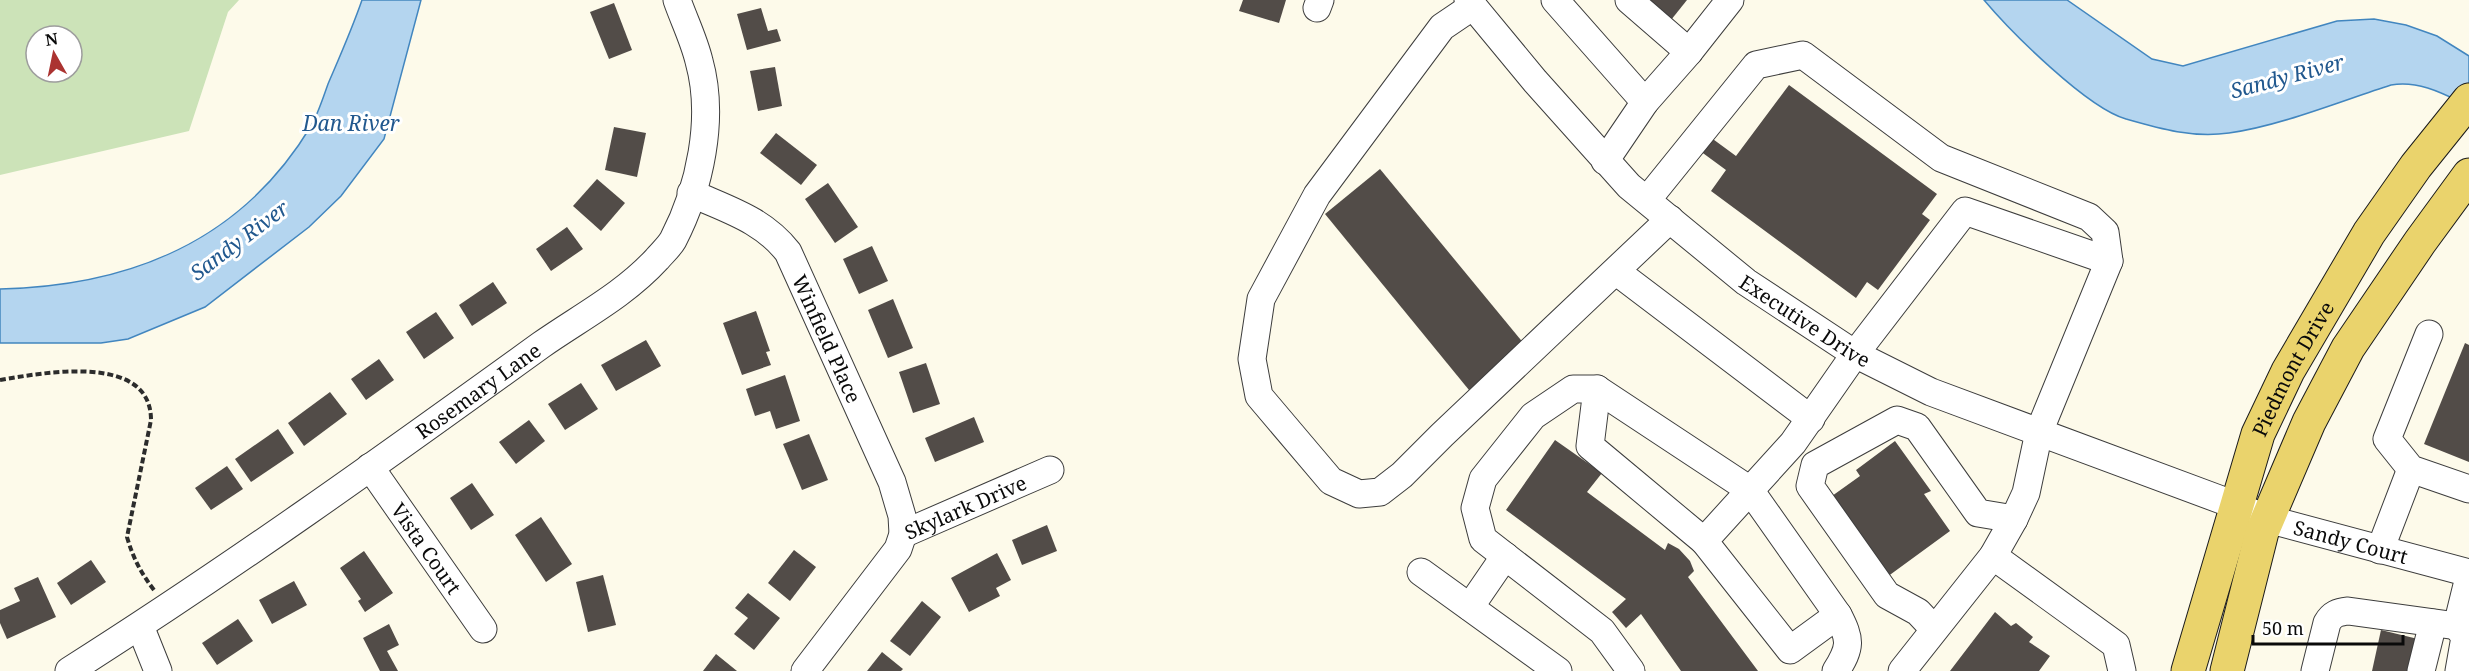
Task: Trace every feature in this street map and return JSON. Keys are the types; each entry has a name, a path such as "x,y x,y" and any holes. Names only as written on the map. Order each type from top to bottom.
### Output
{"main road":[{"name":"Piedmont Drive","path":"2188,671 2235,505 2258,434 2288,371 2369,233 2416,166 2469,100"},
{"name":"Piedmont Drive","path":"2228,671 2262,532 2309,422 2348,348 2469,175"}],"street":[{"name":"Rosemary Lane","path":"69,671 140,626 463,404 543,344 623,291 644,273 672,242 691,193 707,123 705,91 699,60 677,0"},
{"path":"1555,0 1645,102"},
{"path":"1629,0 1689,52"},
{"path":"1605,160 1645,102 1730,0"},
{"path":"1470,3 1442,27 1317,195 1261,299 1252,358 1259,396 1331,481 1359,494 1380,492 1402,475 1670,219"},
{"name":"Executive Drive","path":"1470,3 1605,160 1647,200 1746,282 1856,354 1917,386 2235,505"},
{"path":"1647,200 1756,65 1803,55 1941,158 2090,217 2105,232 2109,261 2039,432 2026,493 2014,519 1993,556 1902,671"},
{"name":"Winfield Place","path":"691,193 759,223 775,236 788,252 883,460 902,516 903,534"},
{"path":"1704,542 1793,443 1856,354 1965,212 2109,261"},
{"path":"1617,272 1811,419"},
{"path":"2429,334 2387,439 2411,469 2469,489"},
{"path":"1917,386 1897,420 1815,465 1810,486 1887,595 1918,612 1934,629"},
{"path":"1631,671 1602,631 1483,539 1474,508 1483,480 1533,416 1573,389 1597,389 1750,490 1839,615 1847,632 1847,653 1836,671"},
{"path":"1597,389 1590,446 1704,542 1790,650 1839,615"},
{"path":"1897,420 1917,427 1977,513 2014,519"},
{"path":"1793,443 1815,465"},
{"name":"Vista Court","path":"370,467 483,629"},
{"path":"2380,550 2411,469"},
{"name":"Skylark Drive","path":"805,671 898,549 903,534 1050,470"},
{"name":"Sandy Court","path":"2235,505 2267,519 2469,575"},
{"path":"1470,607 1505,556"},
{"path":"1993,556 2116,645 2122,671"},
{"path":"1421,572 1558,671"},
{"path":"2421,671 2469,575"},
{"path":"2315,671 2327,622 2331,616 2348,610 2445,625 2462,630 2465,645 2459,671"},
{"path":"140,626 158,671"}],"path":[{"path":"0,380 50,372 84,371 114,375 130,382 147,396 151,406 151,420 127,537 132,555 142,575 157,593 171,604"}],"green space":[{"path":"0,0 239,0 228,12 189,131 0,175"}],"water":[{"name":"Dan River","path":"362,0 421,0 384,139 341,196 309,227 205,307 128,339 101,343 0,343 0,289 48,286 94,279 137,267 178,250 216,228 251,200 283,166 311,126"},
{"name":"Sandy River","path":"1984,0 2067,0 2152,59 2183,66 2337,21 2374,19 2406,25 2437,36 2469,56 2469,106 2431,89 2401,84 2391,85 2249,130 2202,134 2164,129 2126,119 2091,100 2050,67 2012,31"}],"building":[{"path":"1243,0 1286,0 1279,23 1239,11"},
{"path":"1645,0 1687,0 1671,20"},
{"path":"614,3 632,50 609,59 590,12"},
{"path":"761,8 768,31 777,29 781,41 747,50 737,14"},
{"path":"775,67 782,106 758,111 750,71"},
{"path":"1789,85 1937,194 1922,214 1930,220 1878,290 1867,282 1856,298 1711,191 1726,170 1696,148 1706,134 1736,156"},
{"path":"614,127 646,133 637,177 605,170"},
{"path":"776,133 817,165 801,185 760,153"},
{"path":"1380,169 1525,345 1469,390 1325,214"},
{"path":"597,179 625,203 601,231 573,206"},
{"path":"828,183 858,227 835,243 805,199"},
{"path":"567,227 583,249 551,271 536,249"},
{"path":"872,246 888,281 859,294 843,259"},
{"path":"493,282 507,303 472,326 459,305"},
{"path":"893,299 913,348 888,358 868,310"},
{"path":"756,311 770,351 766,352 771,365 742,375 723,323"},
{"path":"436,312 454,338 424,359 406,332"},
{"path":"646,340 661,366 616,391 601,365"},
{"path":"2465,343 2469,345 2469,462 2424,444"},
{"path":"379,359 394,380 366,400 351,379"},
{"path":"926,363 940,404 913,413 899,372"},
{"path":"785,375 800,421 776,429 770,411 755,416 746,389"},
{"path":"581,383 598,409 565,430 548,404"},
{"path":"330,392 347,414 304,446 288,423"},
{"path":"974,417 984,442 935,462 925,438"},
{"path":"529,420 545,441 516,464 499,442"},
{"path":"278,429 294,453 251,482 235,459"},
{"path":"809,434 828,480 802,490 783,444"},
{"path":"1555,440 1602,473 1587,492 1665,550 1668,543 1679,549 1690,561 1694,571 1688,577 1758,671 1681,671 1641,614 1626,628 1612,612 1626,599 1506,510"},
{"path":"1895,441 1931,491 1924,494 1950,531 1887,577 1832,496 1860,476 1856,470"},
{"path":"227,466 243,489 211,510 195,488"},
{"path":"472,483 494,515 471,530 450,498"},
{"path":"541,517 572,564 546,582 515,535"},
{"path":"1047,525 1057,551 1022,565 1012,540"},
{"path":"794,550 816,567 790,601 768,583"},
{"path":"364,551 393,593 365,612 358,601 361,599 340,568"},
{"path":"997,553 1011,580 996,588 1000,596 969,612 951,578"},
{"path":"91,560 106,582 71,605 57,583"},
{"path":"603,575 616,625 588,632 576,582"},
{"path":"38,577 56,617 7,639 0,623 0,610 20,601 14,588"},
{"path":"294,581 307,605 272,624 259,600"},
{"path":"748,593 780,618 754,650 734,634 748,618 735,608"},
{"path":"922,601 941,617 910,656 890,641"},
{"path":"1995,612 2011,626 2016,623 2033,637 2029,642 2050,656 2039,671 1950,671"},
{"path":"238,619 253,641 217,665 202,643"},
{"path":"389,624 399,645 387,651 398,671 380,671 363,638"},
{"path":"2381,630 2418,639 2411,671 2372,671"},
{"path":"882,652 903,669 901,671 867,671"},
{"path":"716,654 737,671 703,671"}]}
